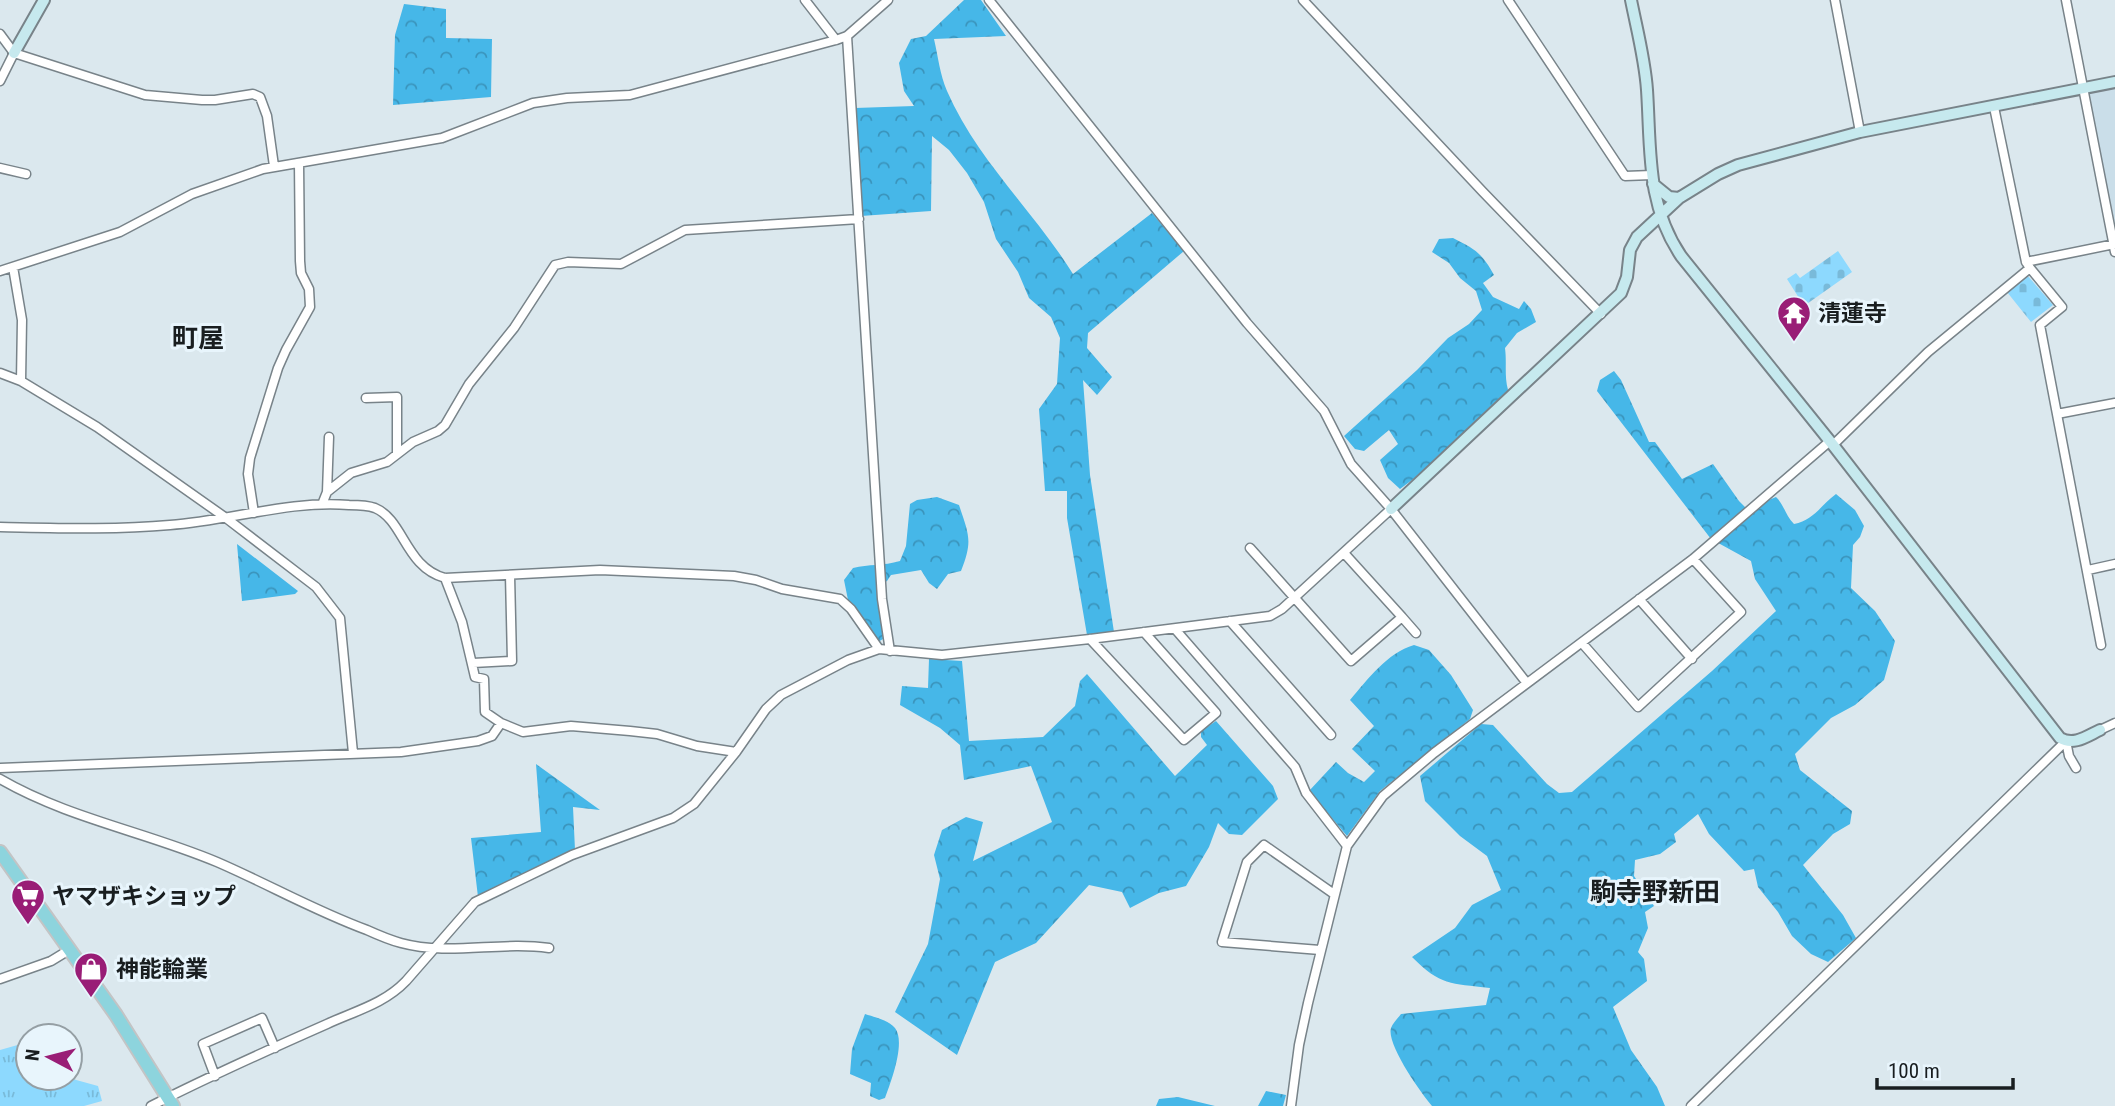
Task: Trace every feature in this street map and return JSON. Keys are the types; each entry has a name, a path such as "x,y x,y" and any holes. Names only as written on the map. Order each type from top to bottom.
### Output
{"main road":[{"path":"0,852 116,1015 170,1102"}],"street":[{"path":"1,77 44,0"},
{"path":"805,0 836,40"},
{"path":"0,271 120,232 192,194 274,166 442,138 533,103 567,98 630,95 836,40 847,36 888,0"},
{"path":"989,0 1247,323 1324,411 1351,464 1391,509 1526,682"},
{"path":"1303,0 1601,314"},
{"path":"1508,0 1625,176 1652,180 1669,197 1679,198"},
{"path":"1631,0 1647,88 1652,180 1667,236 1832,443 2060,738 2074,742 2115,723"},
{"path":"1835,0 1860,132"},
{"path":"1291,1106 1299,1045 1346,846 1383,796 1526,682 1693,559 1832,443 1928,352 2028,265 2115,247 2066,0"},
{"path":"0,34 14,53 145,95 215,100 253,94 260,97 267,116 274,166"},
{"path":"847,36 882,599 890,651"},
{"path":"151,1106 170,1102 215,1076 395,993 475,902 572,855 673,818 694,804 766,709 781,695 848,660 878,649 942,655 1270,616 1293,599 1601,314 1622,293 1630,250 1637,237 1679,198 1718,174 1738,165 1860,132 2115,82"},
{"path":"1994,107 2028,265 2062,307 2039,325 2101,645"},
{"path":"254,513 248,474 250,458 278,368 310,307 309,289 301,273 300,261 299,163"},
{"path":"0,168 26,174"},
{"path":"327,492 351,473 387,462 397,453 445,425 479,369 514,328 555,265 568,262 621,264 685,230 859,219"},
{"path":"13,267 22,320 21,381"},
{"path":"0,373 21,381 97,428 226,518 316,587 340,618 353,753"},
{"path":"366,398 397,397 397,453"},
{"path":"2057,414 2115,403"},
{"path":"323,502 327,492 329,437"},
{"path":"0,527 171,525 323,502 374,508 394,525 414,558 428,570 445,578 600,570 734,576 757,580 782,589 840,599 851,609 878,649"},
{"path":"1250,548 1351,662 1402,617"},
{"path":"1344,552 1416,633"},
{"path":"1582,643 1638,707 1741,612 1693,559"},
{"path":"2088,570 2115,564"},
{"path":"472,663 512,661 510,575"},
{"path":"445,578 462,622 475,677 484,679 485,712 501,723 523,732 570,726 657,734 697,746 736,752"},
{"path":"1639,599 1692,659"},
{"path":"1230,621 1331,735"},
{"path":"1175,629 1295,766 1306,793 1346,846"},
{"path":"1090,639 1184,740 1216,713 1144,632"},
{"path":"0,768 401,752 478,741 492,736 501,723"},
{"path":"2066,741 2069,756 2076,768"},
{"path":"1691,1106 2066,741"},
{"path":"0,779 43,802 217,862 337,919 401,943 435,948 505,945 549,948"},
{"path":"1320,950 1222,942 1247,862 1264,845 1334,894"},
{"path":"0,979 51,961 69,950"},
{"path":"215,1076 203,1044 262,1018 275,1048"}],"shaded area":[{"path":"2115,88 2115,235 2089,93"}],"green space":[{"path":"964,0 981,0 1006,36 934,39 947,91 974,140 1073,274 1152,213 1184,251 1088,333 1087,348 1112,377 1097,395 1083,380 1090,475 1114,632 1087,635 1067,518 1067,491 1045,491 1039,409 1057,384 1060,338 1051,317 1029,298 1018,272 996,239 984,202 967,173 949,150 932,136 931,211 861,216 855,108 914,106 904,91 899,63 911,39 926,36"},
{"path":"404,4 446,9 446,38 492,39 491,97 393,105 395,35"},
{"path":"1453,238 1486,261 1494,275 1483,283 1493,297 1519,309 1524,301 1531,309 1536,322 1517,333 1505,348 1508,390 1420,474 1400,489 1388,478 1380,460 1398,444 1389,430 1364,451 1355,449 1344,436 1448,338 1469,324 1482,310 1476,291 1460,278 1449,263 1432,252 1439,239"},
{"path":"1838,251 1852,272 1804,306 1787,279 1796,273 1800,278"},
{"path":"2027,275 2053,305 2031,322 2007,292"},
{"path":"1614,371 1621,380 1649,442 1655,442 1682,479 1713,464 1739,501 1751,513 1764,502 1776,497 1794,524 1812,516 1836,494 1855,510 1864,526 1853,545 1851,588 1875,611 1895,641 1884,680 1855,705 1831,718 1795,754 1800,770 1852,811 1850,824 1833,834 1803,865 1843,915 1856,938 1828,962 1811,954 1792,936 1778,912 1758,887 1754,869 1744,871 1709,834 1698,814 1674,834 1676,842 1660,854 1635,860 1634,876 1654,906 1645,912 1648,928 1638,952 1644,959 1647,981 1613,1007 1631,1050 1657,1087 1665,1106 1432,1106 1399,1056 1391,1028 1401,1014 1486,1005 1490,988 1439,978 1412,957 1455,928 1472,905 1501,890 1487,856 1460,836 1425,801 1420,776 1481,724 1493,725 1547,784 1559,793 1572,792 1712,671 1776,611 1755,579 1751,561 1711,539 1597,391 1600,380"},
{"path":"937,497 959,505 968,538 961,571 948,574 937,589 929,583 921,570 891,575 877,587 883,639 878,642 848,600 844,580 853,568 900,561 906,546 910,504 917,500"},
{"path":"237,544 298,591 295,594 242,601"},
{"path":"1414,645 1429,650 1451,675 1473,710 1470,719 1380,791 1347,836 1309,791 1336,762 1364,782 1375,771 1352,749 1374,726 1350,700 1387,660"},
{"path":"929,659 962,661 969,741 1043,737 1075,706 1080,681 1087,674 1175,776 1207,745 1201,737 1201,731 1216,721 1273,786 1278,799 1242,835 1229,834 1218,823 1209,847 1186,886 1159,893 1130,908 1122,892 1089,885 1036,943 995,962 957,1055 895,1012 928,944 940,879 934,855 942,830 966,817 983,822 973,861 1052,822 1031,766 964,780 960,745 940,728 900,705 902,686 928,688"},
{"path":"536,764 600,810 573,807 575,850 478,897 471,838 541,832"},
{"path":"865,1014 889,1023 898,1034 894,1073 885,1098 879,1100 870,1096 871,1083 850,1074 852,1049"},
{"path":"14,1046 14,1092 84,1092 84,1082 98,1086 102,1101 84,1106 0,1106 0,1050"},
{"path":"1266,1091 1286,1095 1283,1106 1258,1106"},
{"path":"1178,1097 1215,1106 1156,1106 1159,1099"}],"place":[{"name":"清蓮寺","path":"1794,343"},
{"name":"ヤマザキショップ","path":"28,926"},
{"name":"神能輪業","path":"91,999"}],"district":[{"name":"町屋","path":"198,338"},
{"name":"駒寺野新田","path":"1655,892"}]}
